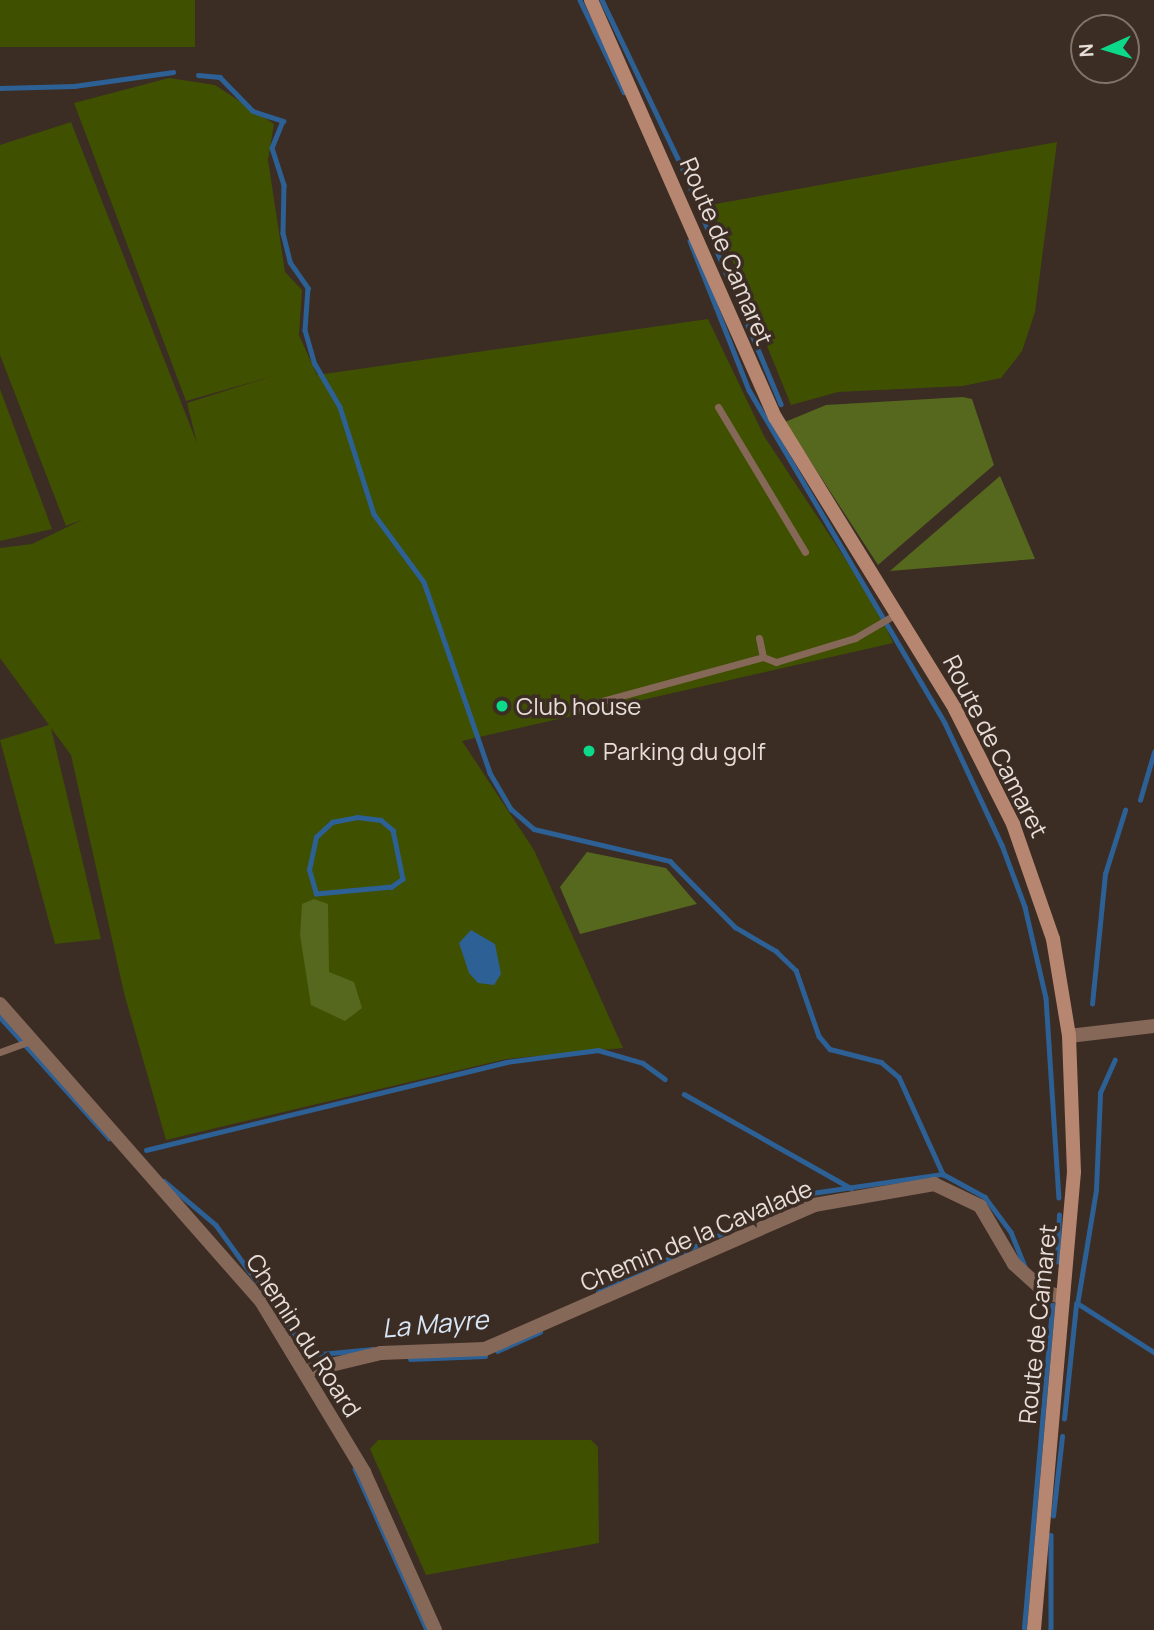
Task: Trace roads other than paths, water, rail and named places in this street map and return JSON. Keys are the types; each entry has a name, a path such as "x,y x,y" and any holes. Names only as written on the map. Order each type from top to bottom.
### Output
{"main road":[{"name":"Route de Camaret","path":"591,0 775,417 899,613 956,709 1021,843 1054,939 1069,1036 1074,1153 1067,1263 1034,1630"}],"street":[{"name":"Chemin du Roard","path":"0,1004 30,1041 217,1246 306,1371 369,1483 435,1630"},
{"path":"1069,1036 1154,1026"},
{"name":"Chemin de la Cavalade","path":"306,1371 381,1353 485,1349 814,1205 934,1184 980,1206 1014,1264 1044,1291 1063,1298"}],"lane":[{"path":"718,407 805,552"},
{"path":"573,709 763,657 776,662 855,638 899,613"},
{"path":"759,638 763,657"},
{"path":"0,1052 30,1041"}],"water":[{"path":"471,930 495,944 501,974 494,985 478,983 469,973 459,943"}],"waterway":[{"path":"580,0 624,92"},
{"path":"602,0 681,165 781,404"},
{"path":"0,88 74,86 173,72"},
{"path":"198,75 220,77 253,111 283,121 272,148 284,185 283,233 290,262 308,288 305,330 315,364 340,407 374,514 424,582 490,773 511,809 534,829 670,861 735,927 776,951 796,970 819,1036 830,1049 881,1062 899,1077 943,1174 985,1197 1011,1232 1025,1267"},
{"path":"690,241 749,390 945,723 1002,845 1025,907 1046,998 1059,1198"},
{"path":"1140,800 1154,752"},
{"path":"1092,1004 1105,874 1125,810"},
{"path":"357,817 381,820 393,830 403,879 392,887 316,894 309,870 316,837 332,822 357,817"},
{"name":"La Mayre","path":"0,1017 109,1138"},
{"path":"146,1150 506,1062 598,1050 643,1063 665,1079"},
{"path":"1077,1305 1096,1190 1100,1093 1115,1060"},
{"path":"684,1094 851,1188"},
{"name":"La Mayre","path":"812,1193 943,1174"},
{"name":"La Mayre","path":"164,1181 216,1225 310,1355 373,1349"},
{"name":"La Mayre","path":"598,1292 803,1195"},
{"path":"1057,1262 1059,1215"},
{"path":"1077,1303 1154,1352"},
{"path":"1064,1419 1076,1304"},
{"path":"1024,1628 1052,1305"},
{"path":"497,1351 540,1332"},
{"path":"410,1359 485,1356"},
{"path":"1053,1516 1062,1437"},
{"path":"355,1469 427,1630"},
{"path":"1051,1535 1051,1630"}],"place":[{"name":"Club house","path":"502,706"},
{"name":"Parking du golf","path":"589,751"}]}
